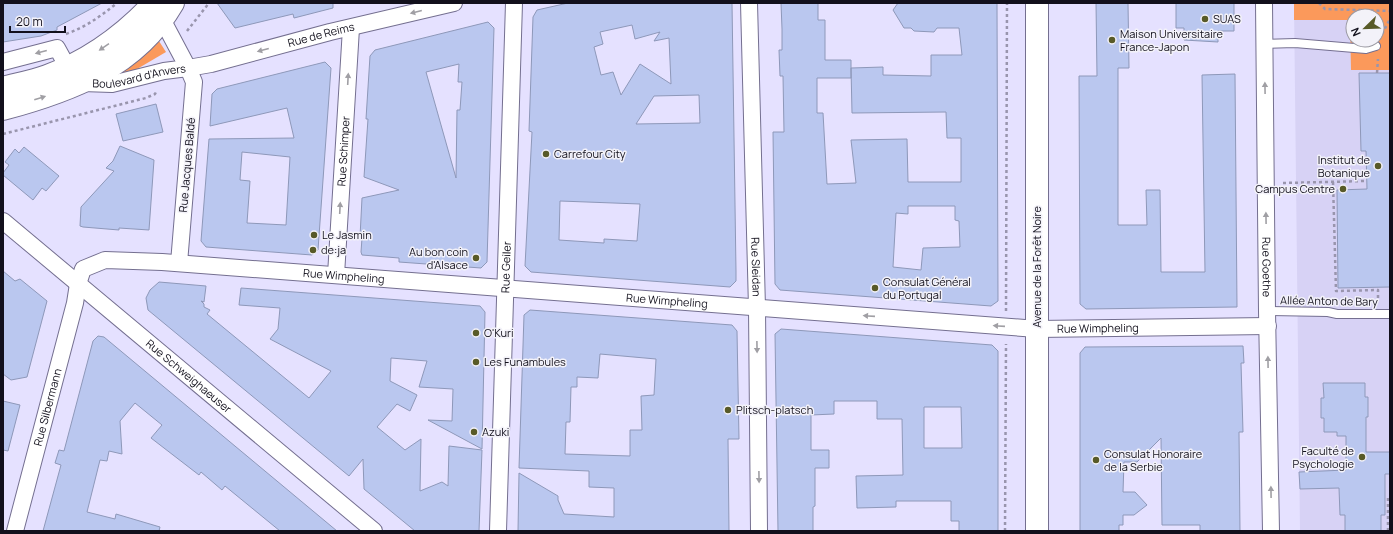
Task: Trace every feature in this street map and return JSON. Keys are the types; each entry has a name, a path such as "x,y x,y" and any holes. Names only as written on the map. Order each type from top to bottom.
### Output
{"main road":[{"name":"Avenue de la Forêt Noire","path":"1037,3 1037,531"},
{"name":"Boulevard d'Anvers","path":"3,88 46,77 75,75 104,70 136,48 149,34 163,8"},
{"name":"Boulevard d'Anvers","path":"3,109 46,97 75,75"}],"street":[{"name":"Rue de Reims","path":"188,68 211,64 454,3"},
{"name":"Rue Geiler","path":"498,531 514,3"},
{"name":"Rue Sleidan","path":"749,3 757,308 759,531"},
{"name":"Rue Goethe","path":"1264,3 1271,531"},
{"name":"Boulevard d'Anvers","path":"75,75 112,84 164,71 188,68 163,8"},
{"name":"Rue Schimper","path":"336,275 351,28"},
{"path":"3,62 57,48 75,75"},
{"name":"Rue Jacques Baldé","path":"179,263 194,82 188,68"},
{"name":"Rue Schweighaeuser","path":"3,221 374,531"},
{"name":"Rue Wimpheling","path":"78,284 83,269 105,260 115,260 179,263 506,287 1037,329 1267,318"},
{"name":"Rue Silbermann","path":"15,531 75,302 78,284"}],"lane":[{"path":"1265,44 1294,43 1345,47"},
{"path":"1354,48 1369,48"},
{"name":"Allée Anton de Bary","path":"1267,318 1328,312 1337,314 1390,314"}],"path":[{"path":"1005,531 1007,3"},
{"path":"1319,3 1324,9 1390,11"},
{"path":"1266,184 1366,181"},
{"path":"1334,182 1336,291 1378,290 1378,300"},
{"path":"1388,531 1388,497 1390,497"}],"shaded area":[{"name":"Campus Centre","path":"1294,3 1390,3 1390,531 1300,531"},
{"path":"1294,3 1390,3 1390,70 1351,70 1351,48 1385,48 1385,8 1345,8 1345,20 1294,20"},
{"path":"157,38 166,52 120,79 105,79"}],"building":[{"path":"3,3 102,3 57,27 57,30 41,36 3,42"},
{"path":"217,3 333,3 333,8 294,18 293,14 235,28"},
{"path":"568,3 732,3 736,281 730,287 531,272 525,266 532,132 529,131 533,17 537,10","holes":["632,25 635,39 660,32 654,41 669,38 671,84 640,64 621,95 613,72 601,75 594,47 603,44 600,32","699,95 700,123 636,124 654,96","560,201 640,204 637,241 604,239 604,243 559,240"]},
{"path":"781,3 818,3 818,20 825,20 825,60 851,60 851,68 883,67 883,75 931,76 931,55 962,55 959,28 937,28 934,32 914,31 911,28 904,28 893,10 898,3 997,3 998,301 991,306 780,290 775,284 773,132 784,132 783,76 780,76 779,50 782,50","holes":["851,68 852,113 946,112 947,138 961,138 961,182 908,182 907,139 851,140 856,183 827,184 823,113 817,113 817,78 851,78","908,206 955,206 955,220 959,221 960,247 923,248 921,270 893,267 896,213 908,214"]},
{"path":"1096,3 1128,3 1129,68 1118,68 1118,225 1147,225 1146,190 1160,190 1161,272 1205,272 1202,75 1235,74 1237,307 1086,309 1080,304 1079,76 1097,76"},
{"name":"SUAS","path":"1176,3 1234,3 1234,31 1218,31 1218,42 1184,40 1184,28 1176,28"},
{"path":"488,22 494,28 487,262 481,268 399,262 399,258 362,255 362,238 360,237 362,198 399,190 364,177 370,56 375,50","holes":["459,64 458,82 462,82 460,110 457,110 456,178 426,72"]},
{"path":"325,62 331,68 318,250 312,255 206,247 201,241 209,139 294,138 287,108 210,126 212,94 217,89","holes":["242,152 290,157 286,225 247,223 250,181 240,180"]},
{"name":"Institut de Botanique","path":"1359,73 1390,73 1390,287 1338,288 1337,190 1367,189 1366,151 1361,151"},
{"path":"156,104 163,132 123,141 116,114"},
{"path":"120,146 154,160 149,230 119,228 119,230 80,226 81,207 114,171 106,168 113,161"},
{"path":"24,147 59,176 46,191 42,188 33,200 3,175 9,165 5,162 15,149 19,153"},
{"path":"3,271 15,281 20,279 47,301 27,377 11,380 3,374"},
{"path":"159,282 206,286 204,302 201,301 204,304 204,307 210,310 207,314 309,398 331,371 270,339 278,329 280,308 239,305 241,288 480,306 485,312 482,449 428,420 452,421 453,389 419,387 427,361 391,358 390,381 417,395 410,411 397,404 377,427 405,450 421,439 420,491 442,482 448,486 449,446 482,450 479,531 415,531 364,489 363,459 349,476 148,310 146,298 150,290"},
{"path":"530,310 732,325 737,331 739,439 728,439 729,531 518,531 519,473 558,496 558,500 564,514 614,517 614,488 589,487 589,471 519,468 524,315","holes":["600,354 656,359 654,395 641,396 642,430 630,430 630,456 565,454 566,422 570,422 571,387 577,387 577,377 598,378"]},
{"path":"781,329 992,345 998,351 998,531 959,531 959,521 951,521 951,501 896,501 896,507 857,508 856,476 903,475 902,419 877,419 877,401 834,401 834,414 811,415 811,450 829,450 829,468 815,468 815,506 813,507 813,531 778,531 775,334","holes":["924,407 961,407 962,448 924,448"]},
{"path":"98,336 104,337 337,531 280,531 225,486 222,490 201,472 199,475 151,438 162,425 135,403 120,421 122,454 109,451 107,461 100,460 87,512 115,519 116,514 160,527 159,531 43,531 61,465 55,463 59,450 64,451 93,341"},
{"path":"1243,346 1244,363 1241,363 1243,432 1239,432 1240,531 1200,531 1200,525 1162,525 1161,438 1137,462 1124,462 1123,492 1135,492 1147,505 1134,515 1123,515 1123,525 1119,525 1119,531 1080,531 1080,353 1085,347"},
{"name":"Faculté de Psychologie","path":"1323,383 1365,383 1365,397 1368,397 1368,417 1366,417 1366,452 1390,452 1390,474 1385,474 1385,515 1381,515 1381,531 1345,531 1345,515 1340,515 1339,488 1300,489 1299,472 1346,470 1346,436 1337,436 1337,432 1324,432 1324,418 1321,418 1321,398 1324,398"},
{"path":"3,401 20,405 8,451 3,450"}],"place":[{"name":"SUAS","path":"1205,19"},
{"name":"Maison Universitaire France-Japon","path":"1112,40"},
{"name":"Carrefour City","path":"546,154"},
{"name":"Institut de Botanique","path":"1378,166"},
{"name":"Campus Centre","path":"1343,189"},
{"name":"Le Jasmin","path":"314,235"},
{"name":"de:ja","path":"313,250"},
{"name":"Au bon coin d'Alsace","path":"476,258"},
{"name":"Consulat Général du Portugal","path":"875,288"},
{"name":"O'Kuri","path":"476,333"},
{"name":"Les Funambules","path":"476,362"},
{"name":"Plitsch-platsch","path":"728,410"},
{"name":"Azuki","path":"474,432"},
{"name":"Faculté de Psychologie","path":"1362,457"},
{"name":"Consulat Honoraire de la Serbie","path":"1096,460"}]}
